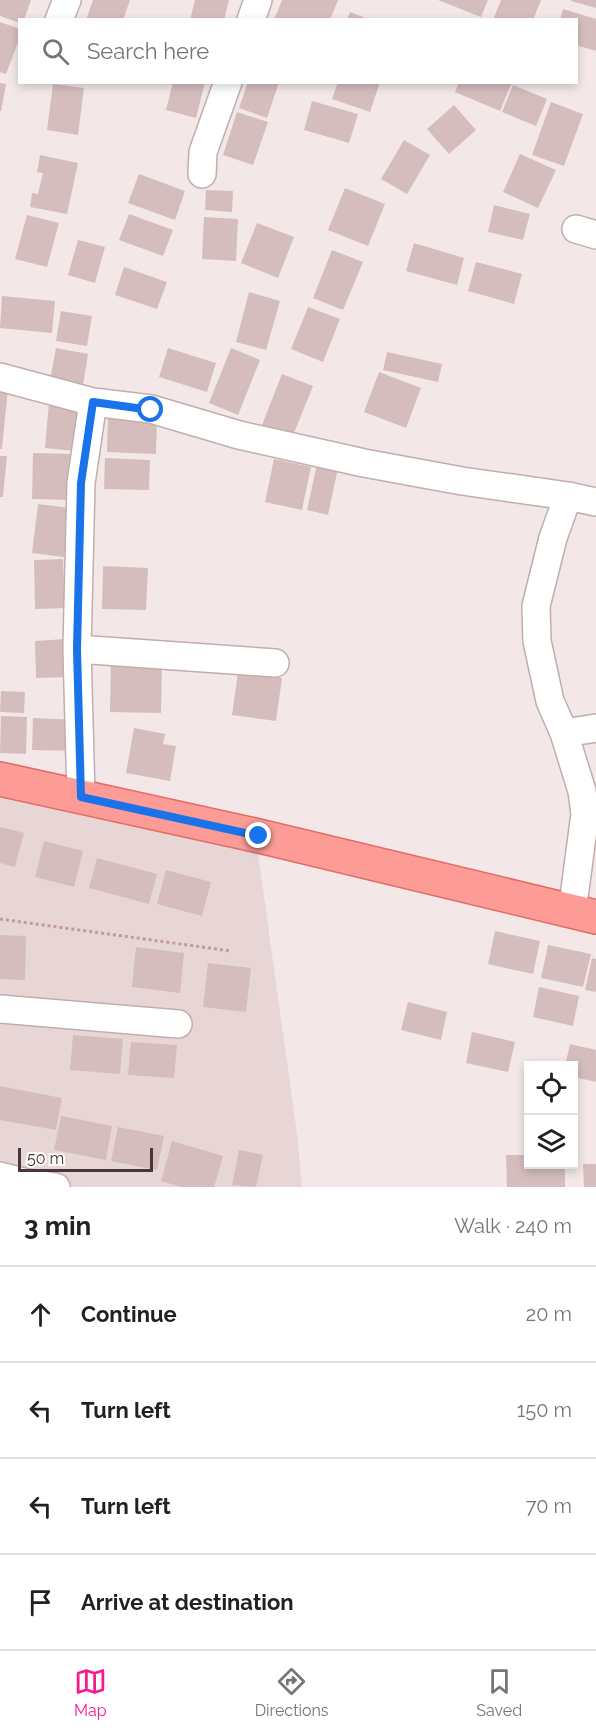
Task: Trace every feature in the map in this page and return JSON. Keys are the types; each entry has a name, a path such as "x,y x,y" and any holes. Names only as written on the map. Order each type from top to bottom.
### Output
{"main road":[{"path":"0,779 259,836 584,915"}],"street":[{"path":"60,18 68,0"},
{"path":"252,18 258,0"},
{"path":"202,174 203,152 227,84"},
{"path":"0,377 93,402 151,410 239,435 364,464 596,502"},
{"path":"81,797 77,649 81,483 93,402"},
{"path":"568,496 553,538 536,606 537,641 550,701 564,733 582,791 585,814 584,915"},
{"path":"77,649 275,663"},
{"path":"564,733 596,728"},
{"path":"0,1009 178,1024"},
{"path":"0,1176 56,1187"}],"path":[{"path":"0,919 231,951"}],"shaded area":[{"path":"0,790 257,846 297,1134 302,1187 0,1187"}],"building":[{"path":"0,0 31,0 25,18 18,18 18,22 0,16"},
{"path":"93,0 130,0 124,18 87,18"},
{"path":"195,0 229,0 224,18 190,18"},
{"path":"282,0 338,0 331,18 275,18"},
{"path":"438,0 488,0 481,17"},
{"path":"501,0 541,0 534,18 494,18"},
{"path":"596,0 596,8 571,1"},
{"path":"563,9 596,19 596,51 578,46 578,18 561,18"},
{"path":"350,12 365,18 348,18"},
{"path":"0,22 18,28 18,42 6,74 0,72"},
{"path":"0,83 6,84 1,111 0,111"},
{"path":"53,84 84,88 78,135 47,130"},
{"path":"172,84 204,84 196,118 166,110"},
{"path":"247,84 278,84 267,118 239,108"},
{"path":"337,84 379,84 370,112 332,99"},
{"path":"458,84 511,84 500,111 455,92"},
{"path":"513,85 547,99 536,126 502,112"},
{"path":"312,101 358,114 349,143 304,130"},
{"path":"551,102 583,114 564,166 532,155"},
{"path":"454,105 476,130 449,154 427,129"},
{"path":"237,112 268,122 253,165 223,155"},
{"path":"404,140 430,155 407,194 381,179"},
{"path":"520,154 556,170 538,208 503,192"},
{"path":"40,155 78,163 67,214 30,207 32,193 38,194 43,173 37,172"},
{"path":"139,174 185,191 175,220 128,203"},
{"path":"345,188 385,204 368,246 328,230"},
{"path":"206,190 233,191 232,212 205,210"},
{"path":"494,205 530,214 523,240 488,232"},
{"path":"129,214 173,230 163,256 119,240"},
{"path":"27,215 59,223 47,267 15,259"},
{"path":"204,217 238,219 236,261 202,259"},
{"path":"257,223 294,237 278,278 241,263"},
{"path":"78,240 105,247 95,283 68,275"},
{"path":"414,243 464,258 457,285 406,271"},
{"path":"332,250 363,262 343,310 313,298"},
{"path":"476,262 522,274 514,304 468,291"},
{"path":"124,267 167,282 157,309 115,295"},
{"path":"249,292 280,301 266,350 236,342"},
{"path":"2,296 55,301 52,333 0,328"},
{"path":"308,307 340,319 323,362 291,349"},
{"path":"61,311 92,316 87,346 56,341"},
{"path":"56,348 88,354 83,385 50,380"},
{"path":"168,348 216,363 207,392 159,377"},
{"path":"231,348 260,360 238,415 209,403"},
{"path":"387,352 442,364 438,382 383,370"},
{"path":"379,372 421,388 406,428 364,412"},
{"path":"282,374 313,386 292,438 262,425"},
{"path":"0,387 8,388 2,449 0,449"},
{"path":"49,403 78,405 74,451 45,448"},
{"path":"108,416 157,418 156,454 107,452"},
{"path":"33,453 74,454 73,500 32,499"},
{"path":"0,456 7,456 3,497 0,497"},
{"path":"105,458 150,460 149,490 104,489"},
{"path":"274,459 311,467 302,510 265,502"},
{"path":"317,464 338,468 328,515 307,510"},
{"path":"38,504 70,508 64,557 32,553"},
{"path":"63,559 65,608 35,609 34,560"},
{"path":"103,566 148,568 146,610 102,609"},
{"path":"66,639 68,677 36,678 35,641"},
{"path":"111,661 162,662 161,713 110,712"},
{"path":"238,672 282,678 276,721 232,715"},
{"path":"1,691 25,692 24,713 0,712"},
{"path":"1,716 27,717 26,754 0,753"},
{"path":"33,718 78,720 77,751 32,750"},
{"path":"134,728 165,734 163,744 176,746 170,781 126,773"},
{"path":"0,827 24,833 15,867 0,863"},
{"path":"44,841 83,851 74,887 35,877"},
{"path":"97,858 157,874 149,904 89,888"},
{"path":"166,870 211,882 202,916 157,904"},
{"path":"495,931 540,941 533,974 488,964"},
{"path":"0,935 26,936 25,980 0,979"},
{"path":"548,945 591,954 583,987 541,978"},
{"path":"136,947 184,953 180,993 132,987"},
{"path":"592,958 596,959 596,992 585,990"},
{"path":"208,963 251,968 246,1012 203,1007"},
{"path":"539,987 579,996 573,1026 533,1017"},
{"path":"408,1002 447,1012 441,1040 401,1030"},
{"path":"472,1032 515,1042 508,1072 466,1063"},
{"path":"73,1035 123,1039 120,1074 70,1070"},
{"path":"131,1042 177,1045 174,1078 128,1075"},
{"path":"570,1044 596,1050 596,1082 578,1078 578,1061 566,1061"},
{"path":"0,1086 62,1098 56,1130 0,1120"},
{"path":"61,1116 112,1126 106,1160 54,1150"},
{"path":"118,1127 164,1136 157,1170 111,1161"},
{"path":"172,1141 223,1156 214,1187 181,1187 161,1181"},
{"path":"239,1150 263,1155 256,1187 232,1185"},
{"path":"506,1155 524,1155 524,1169 565,1169 565,1187 507,1187"},
{"path":"583,1164 596,1164 596,1187 584,1187"}],"route":[{"path":"151,410 93,402 81,483 77,649 81,797 259,836"}]}
